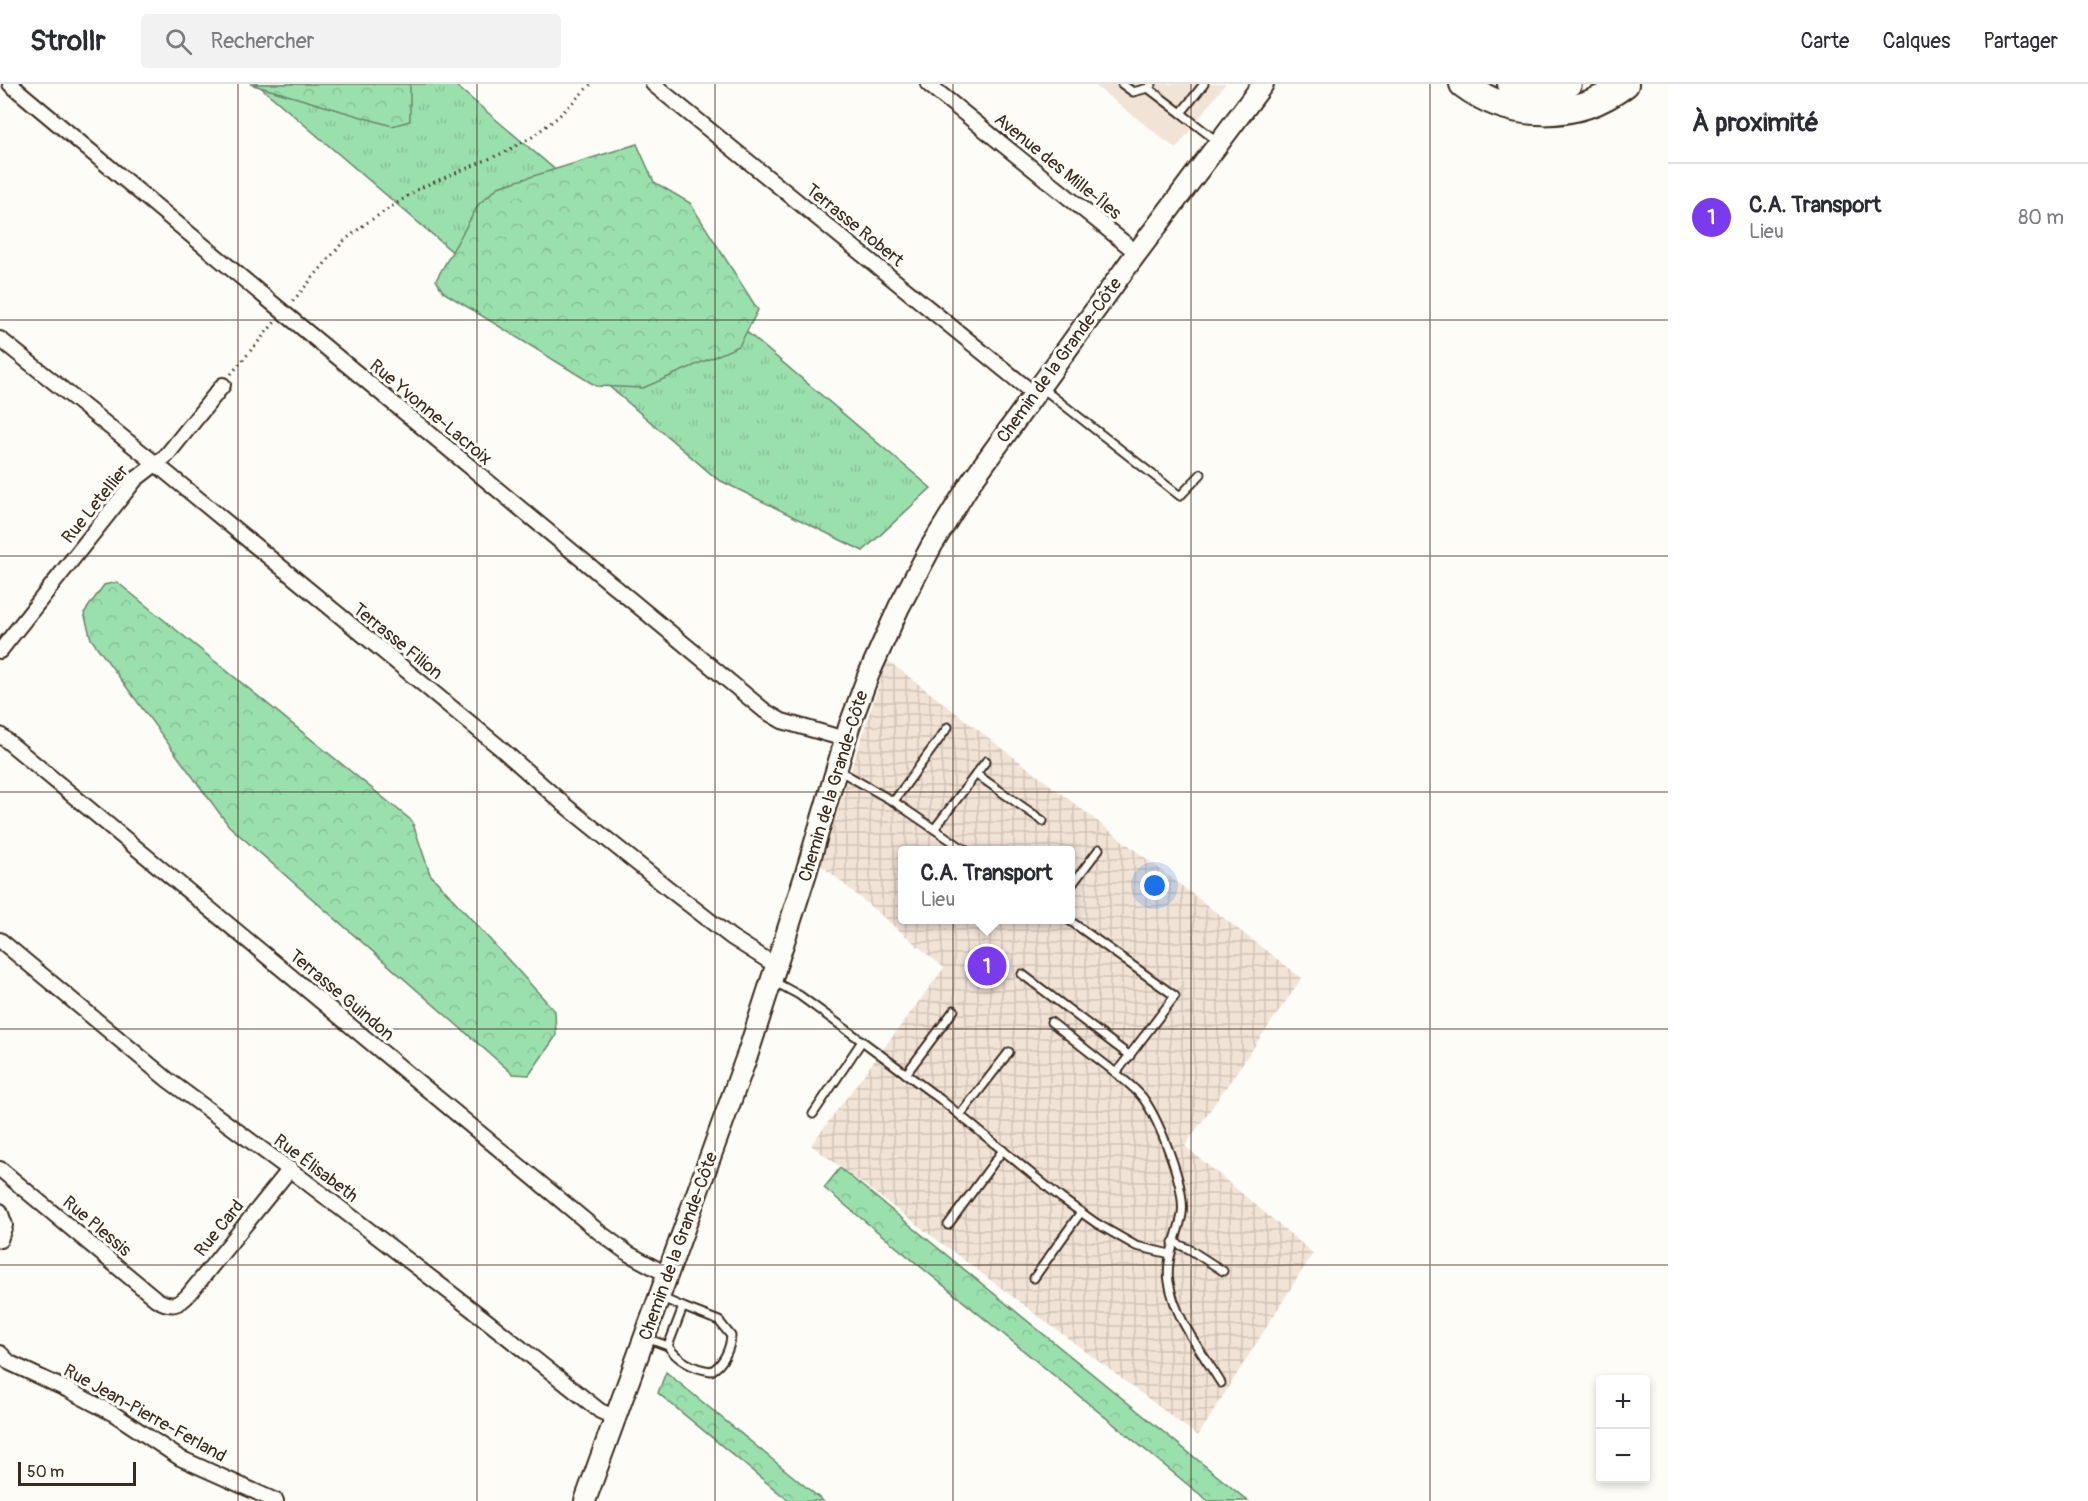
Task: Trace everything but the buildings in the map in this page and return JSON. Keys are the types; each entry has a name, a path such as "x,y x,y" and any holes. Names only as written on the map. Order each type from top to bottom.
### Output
{"highway":[{"path":"1463,84 1501,105 1520,110 1546,112 1584,105 1610,94 1625,84"},
{"path":"1511,84 1539,88 1568,84"}],"main road":[{"name":"Chemin de la Grande-Côte","path":"585,1501 748,1053 806,873 845,739 884,640 928,552 971,482 1137,253 1220,144 1260,85"}],"street":[{"name":"Rue Yvonne-Lacroix","path":"10,84 765,711 782,721 845,739"},
{"name":"Terrasse Robert","path":"653,84 1037,390"},
{"name":"Avenue des Mille-Îles","path":"928,84 1137,253"},
{"name":"Terrasse Filion","path":"0,339 156,464 498,746 567,807 731,937 767,960 774,972"},
{"name":"Rue Letellier","path":"0,651 136,479 176,445 225,382"},
{"name":"Terrasse Guindon","path":"0,735 599,1232 620,1248 668,1275"},
{"name":"Rue Élisabeth","path":"0,940 168,1080 290,1170 600,1411 616,1418"},
{"name":"Rue Plessis","path":"0,1169 156,1299 173,1305"},
{"name":"Rue Card","path":"173,1305 180,1304 190,1293 290,1170"},
{"path":"0,1211 5,1225 4,1234 0,1240"},
{"name":"Rue Jean-Pierre-Ferland","path":"0,1353 10,1363 51,1381 114,1414 188,1461 274,1501"}],"lane":[{"path":"1122,84 1132,92 1150,86"},
{"path":"1134,84 1138,87 1150,86 1220,144"},
{"path":"1181,113 1204,84"},
{"path":"1037,390 1180,496 1201,474"},
{"path":"894,801 948,727"},
{"path":"935,828 986,761"},
{"path":"836,769 846,772 894,801 960,846"},
{"path":"976,774 1043,821"},
{"path":"1075,881 1099,849"},
{"path":"1075,924 1175,996 1116,1073"},
{"path":"774,972 799,995 960,1115 1081,1212 1136,1246 1170,1254"},
{"path":"1022,974 1130,1056"},
{"path":"906,1074 954,1010"},
{"path":"1051,1022 1136,1090 1150,1108 1175,1170 1182,1203 1182,1215 1170,1254 1168,1278 1173,1298 1184,1323 1221,1383"},
{"path":"813,1114 862,1041"},
{"path":"960,1115 1009,1052"},
{"path":"948,1225 1003,1150"},
{"path":"1034,1278 1081,1212"},
{"path":"1173,1242 1189,1249 1223,1271"},
{"path":"645,1337 668,1346 675,1358 700,1369 711,1371 719,1365 729,1348 731,1336 719,1321 660,1297"},
{"path":"668,1346 683,1307"}],"path":[{"path":"291,302 344,241 365,224 420,188 503,153 532,137 558,117 591,84"},
{"path":"225,382 276,320"}],"shaded area":[{"path":"1093,84 1225,84 1176,149"},
{"path":"887,660 1302,978 1185,1146 1313,1253 1198,1436 811,1145 944,968 820,864"}],"green space":[{"path":"250,84 410,84 410,121 392,126"},
{"path":"257,84 454,84 931,488 863,551 717,479"},
{"path":"637,144 654,182 690,203 758,310 739,346 643,388 596,386 443,292 436,280 479,204 498,187"},
{"path":"117,582 412,821 430,874 555,1011 556,1036 529,1075 513,1074 229,826 91,639 84,613 104,585"},
{"path":"840,1168 1248,1501 1208,1501 824,1188"},
{"path":"666,1372 823,1501 789,1501 658,1393"}],"place":[{"name":"C.A. Transport","path":"987,966"}]}
